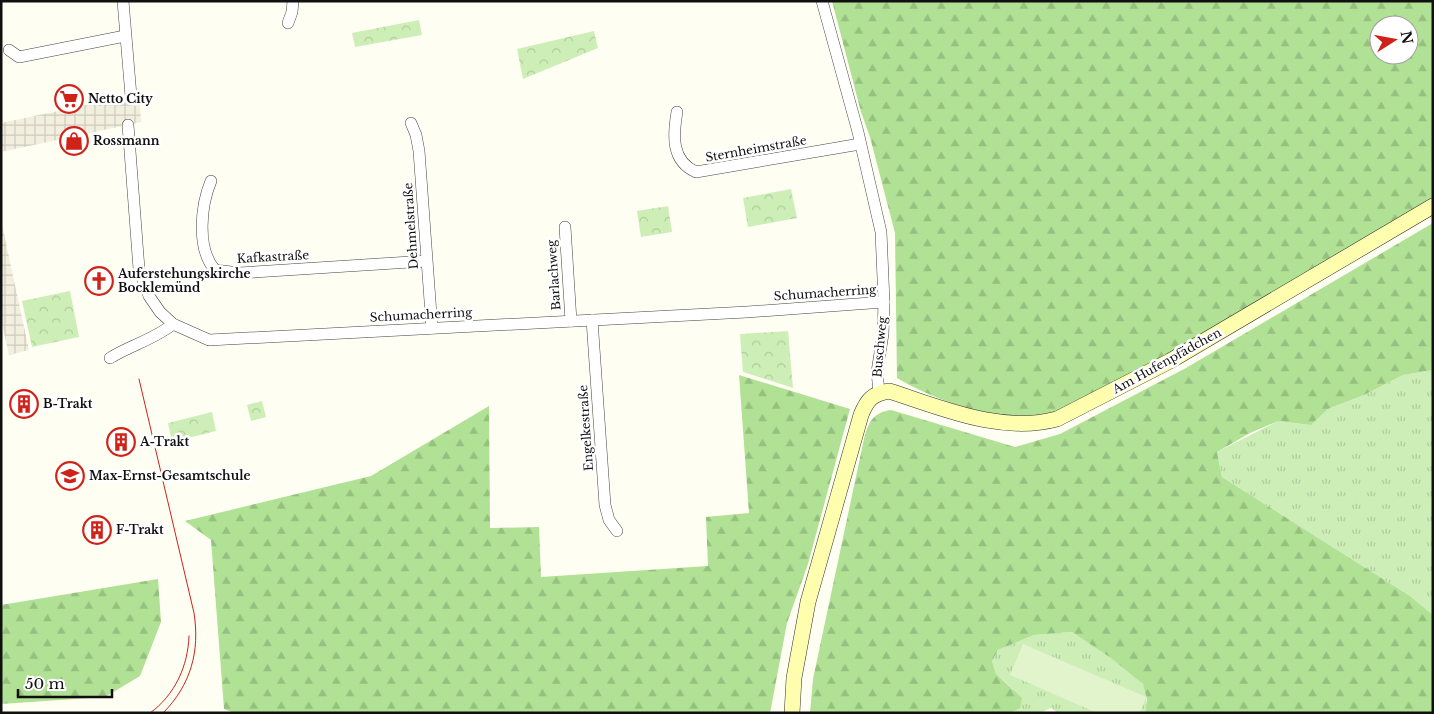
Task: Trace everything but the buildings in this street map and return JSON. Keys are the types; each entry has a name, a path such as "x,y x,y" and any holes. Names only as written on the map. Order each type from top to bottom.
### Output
{"street":[{"path":"123,1 130,96"},
{"path":"288,23 293,1"},
{"name":"Buschweg","path":"792,713 794,678 808,602 860,415 868,399 879,392 877,372 883,334 884,302 881,232 822,1"},
{"path":"9,50 19,57 125,36"},
{"name":"Sternheimstraße","path":"677,112 674,135 678,157 688,168 696,172 860,144"},
{"name":"Dehmelstraße","path":"410,123 416,135 419,151 432,328"},
{"name":"Schumacherring","path":"128,125 139,269 149,296 160,312 173,324 209,340 592,320 884,302"},
{"name":"Kafkastraße","path":"211,181 202,216 205,254 215,270 240,273 426,261"},
{"name":"Am Hufenpfädchen","path":"879,392 889,391 948,410 1005,423 1038,424 1057,419 1170,361 1433,206"},
{"name":"Barlachweg","path":"565,227 570,321"},
{"name":"Engelkestraße","path":"592,320 605,505 609,520 617,531"},
{"path":"110,358 162,334 173,324"},
{"path":"783,713 794,696"},
{"path":"794,696 796,713"}],"green space":[{"path":"832,1 1433,1 1433,198 1115,384 1054,413 1028,417 1009,417 989,413 949,402 897,378 895,233 870,137 861,112"},
{"path":"419,20 422,35 355,47 352,33"},
{"path":"594,31 598,48 523,79 517,49"},
{"path":"791,189 797,218 748,227 743,198"},
{"path":"668,206 672,232 641,237 637,211"},
{"path":"1433,223 1433,370 1403,375 1364,395 1328,409 1311,425 1278,421 1250,433 1217,452 1222,477 1410,596 1433,615 1433,713 1145,713 1147,699 1143,684 1111,658 1072,632 1034,635 998,650 992,661 996,674 1022,698 1020,708 1011,713 810,713 813,679 864,439 872,419 880,413 891,410 1015,447 1060,434 1186,368"},
{"path":"70,291 79,337 32,347 22,301"},
{"path":"788,331 793,388 743,372 740,334"},
{"path":"1433,370 1433,615 1410,596 1222,477 1217,452 1278,421 1311,425 1328,409 1364,395 1403,375"},
{"path":"739,375 850,409 808,564 787,623 770,713 234,713 224,709 211,540 185,521 371,476 489,406 490,528 539,527 541,577 708,566 706,517 749,513"},
{"path":"262,401 266,417 251,421 247,405"},
{"path":"212,412 216,431 172,442 168,423"},
{"path":"158,579 161,622 140,676 105,697 1,704 1,605"},
{"path":"1072,632 1140,680 1146,693 1145,713 1058,713 1051,708 1040,713 1011,713 1020,708 1013,689 996,674 992,661 998,650 1034,635"},
{"path":"1023,644 1146,697 1140,713 1097,713 1010,675"}],"shaded area":[{"path":"139,94 141,122 1,152 1,123"},
{"path":"1,220 29,350 9,355 1,319"}],"tram line":[{"path":"139,379 196,627 194,654 187,679 173,702 163,713"},
{"path":"150,713 167,698 173,689 183,669 189,636"}],"place":[{"name":"Netto City","path":"69,99"},
{"name":"Rossmann","path":"74,141"},
{"name":"Auferstehungskirche Bocklemünd","path":"99,281"},
{"name":"B-Trakt","path":"24,404"},
{"name":"A-Trakt","path":"121,442"},
{"name":"Max-Ernst-Gesamtschule","path":"70,476"},
{"name":"F-Trakt","path":"97,530"}]}
